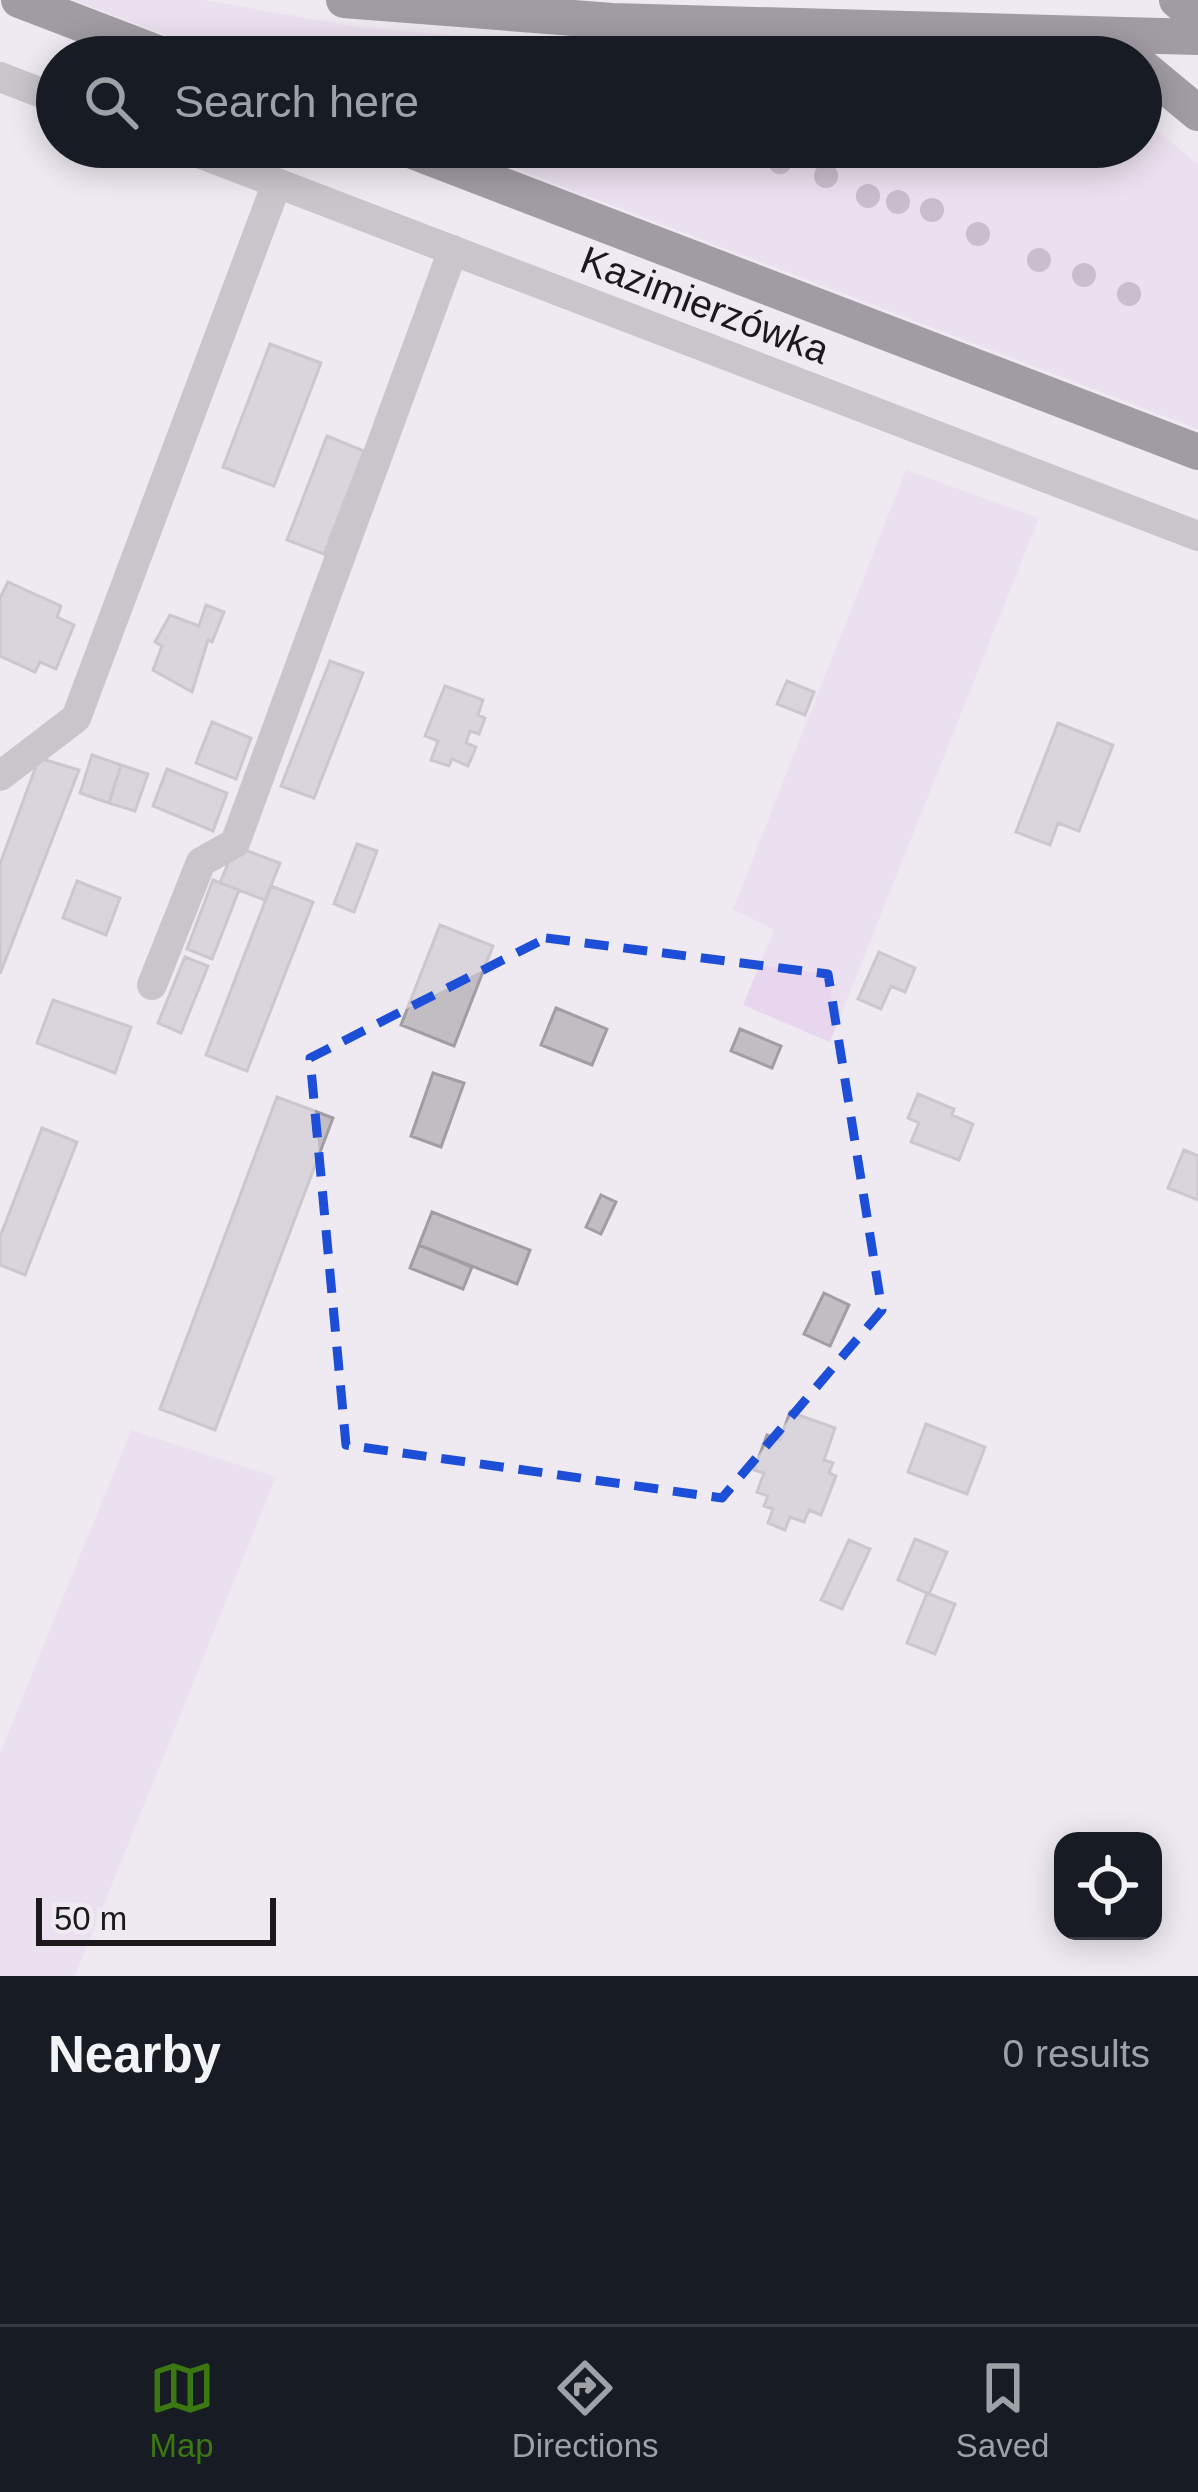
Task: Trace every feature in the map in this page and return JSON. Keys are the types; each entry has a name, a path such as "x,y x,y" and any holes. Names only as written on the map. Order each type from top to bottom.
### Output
{"highway":[{"path":"19,0 112,36"},
{"path":"344,0 520,16 1162,36"},
{"path":"1061,0 1105,36"},
{"path":"1177,0 1198,17"},
{"path":"1162,36 1198,37"},
{"path":"1162,83 1198,113"},
{"path":"457,168 1198,452"}],"street":[{"path":"0,77 36,90"},
{"name":"Kazimierzówka","path":"238,168 1198,536"},
{"path":"0,776 76,718 277,183"},
{"path":"152,985 201,862 235,843 453,250"}],"highlighted area":[{"path":"546,938 828,974 882,1310 722,1498 346,1445 310,1058"}],"shaded area":[{"path":"73,0 202,0 358,27 473,36 168,36"},
{"path":"1162,135 1198,164 1198,429 514,168 1162,168"},
{"path":"906,470 1039,518 830,1042 743,1005 774,930 733,909"},
{"path":"131,1430 276,1477 75,1976 0,1976 0,1753"}],"building":[{"path":"270,344 321,363 274,486 223,467"},
{"path":"327,436 364,451 324,554 287,540"},
{"path":"8,582 61,606 57,617 74,625 56,669 40,662 35,672 0,656 0,598"},
{"path":"206,605 224,612 212,642 208,640 192,692 153,670 162,646 155,642 170,615 199,626"},
{"path":"330,661 363,673 314,798 281,786"},
{"path":"787,681 814,692 805,715 777,704"},
{"path":"445,686 483,700 478,715 485,718 479,734 470,731 466,743 476,747 468,766 452,759 449,766 431,760 438,741 425,736"},
{"path":"212,722 251,738 236,779 196,763"},
{"path":"1058,723 1113,745 1079,831 1058,823 1050,845 1016,832"},
{"path":"92,755 121,765 109,803 80,793"},
{"path":"39,758 79,770 0,974 0,864"},
{"path":"121,765 148,774 135,811 109,803"},
{"path":"167,769 227,793 213,831 153,806"},
{"path":"357,844 377,851 354,912 334,904"},
{"path":"245,850 280,863 265,900 220,883 233,851"},
{"path":"213,880 239,890 212,959 187,949"},
{"path":"77,881 120,898 106,935 63,918"},
{"path":"271,886 313,902 247,1071 206,1055"},
{"path":"440,925 493,946 454,1046 401,1025"},
{"path":"879,952 915,968 905,992 891,986 881,1009 858,999"},
{"path":"185,957 208,966 181,1033 158,1023"},
{"path":"53,1000 131,1027 115,1073 37,1043"},
{"path":"556,1008 607,1029 592,1065 541,1045"},
{"path":"740,1029 781,1046 772,1068 731,1051"},
{"path":"433,1073 464,1083 441,1147 411,1136"},
{"path":"918,1094 954,1109 952,1115 973,1124 959,1160 911,1142 919,1123 908,1118"},
{"path":"277,1097 333,1118 215,1430 160,1409"},
{"path":"42,1128 77,1142 25,1275 0,1265 0,1237"},
{"path":"1184,1150 1198,1156 1198,1200 1168,1188"},
{"path":"601,1195 616,1202 601,1234 586,1227"},
{"path":"432,1212 530,1250 517,1284 419,1245"},
{"path":"419,1245 472,1267 463,1289 410,1268"},
{"path":"824,1293 849,1305 830,1346 804,1334"},
{"path":"790,1412 835,1428 824,1460 833,1463 829,1473 836,1476 821,1515 809,1510 804,1522 790,1517 785,1530 768,1523 773,1509 764,1506 768,1496 757,1492 764,1473 754,1470 767,1435 780,1440"},
{"path":"926,1424 985,1447 967,1494 908,1472"},
{"path":"915,1539 947,1552 929,1594 898,1580"},
{"path":"849,1540 870,1549 842,1609 821,1600"},
{"path":"927,1593 955,1604 935,1654 907,1643"}]}
